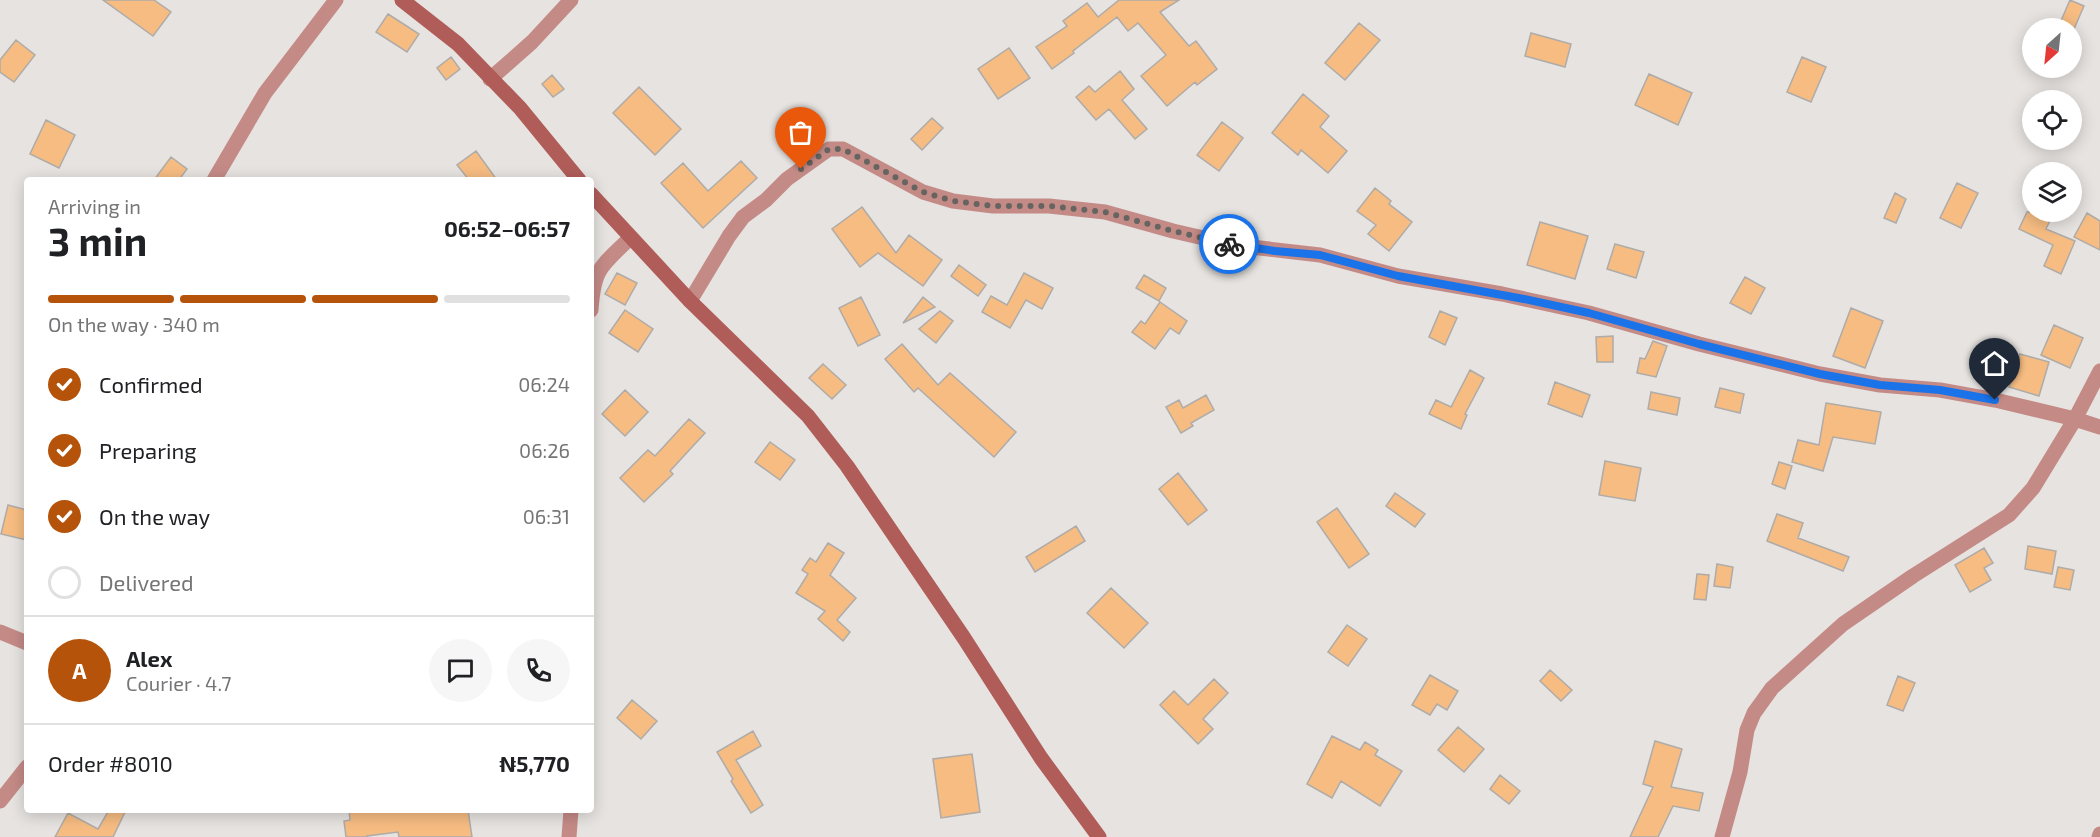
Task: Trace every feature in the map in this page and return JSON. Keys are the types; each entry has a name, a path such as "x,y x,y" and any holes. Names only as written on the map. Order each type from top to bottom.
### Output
{"main road":[{"path":"402,0 458,44 520,108 577,177"},
{"path":"594,197 690,301 808,416 847,466 958,629 1041,758 1099,837"}],"street":[{"path":"216,177 265,93 336,0"},
{"path":"490,79 532,42 571,0"},
{"path":"690,301 743,217 766,200 787,179 829,149 843,149 923,192 953,201 993,206 1049,206 1105,212 1234,245 1320,255 1398,276 1567,308 1820,374 1880,385 1940,390 2075,418 2100,427"},
{"path":"594,280 598,270 630,238"},
{"path":"1722,837 1740,772 1747,730 1754,714 1773,688 1843,624 2009,515 2033,488 2100,371"},
{"path":"0,632 24,643"},
{"path":"0,801 24,771"},
{"path":"569,837 571,813"}],"building":[{"path":"103,0 154,0 171,12 153,36"},
{"path":"1119,0 1179,0 1160,12 1189,46 1196,41 1217,69 1197,85 1195,82 1167,106 1141,76 1166,55 1138,23 1128,31 1117,17 1052,69 1036,47 1067,26 1063,21 1087,3 1098,17"},
{"path":"2070,0 2084,6 2079,18 2062,18"},
{"path":"388,14 419,34 407,52 376,32"},
{"path":"1359,23 1380,40 1345,80 1325,63"},
{"path":"1531,33 1571,44 1565,67 1525,56"},
{"path":"16,40 35,55 14,82 0,72 0,60"},
{"path":"1009,48 1030,78 998,99 978,69"},
{"path":"451,57 460,69 446,80 437,68"},
{"path":"1802,57 1826,67 1811,102 1787,92"},
{"path":"1120,71 1134,89 1122,100 1147,129 1135,139 1109,109 1096,120 1076,97 1089,86 1095,92"},
{"path":"1649,74 1692,93 1678,125 1635,105"},
{"path":"552,75 564,89 553,97 542,84"},
{"path":"639,87 681,129 655,155 613,113"},
{"path":"1303,94 1329,116 1320,127 1347,151 1328,173 1301,150 1298,155 1272,133"},
{"path":"932,118 943,128 922,150 911,139"},
{"path":"46,120 75,135 59,168 30,154"},
{"path":"1222,122 1243,138 1219,171 1197,155"},
{"path":"476,151 495,177 467,177 457,165"},
{"path":"171,157 187,169 181,177 156,177"},
{"path":"741,161 757,178 703,228 661,183 683,163 708,191"},
{"path":"1957,183 1978,193 1961,228 1940,218"},
{"path":"1375,188 1391,201 1389,204 1412,222 1389,251 1368,234 1376,225 1357,211"},
{"path":"1895,193 1906,199 1896,223 1884,218"},
{"path":"862,207 896,253 909,235 942,260 923,286 878,253 860,267 832,229"},
{"path":"2087,213 2100,221 2100,250 2074,237"},
{"path":"1540,222 1588,236 1575,279 1527,265"},
{"path":"2022,222 2049,222 2046,229 2075,241 2061,274 2044,266 2053,245 2019,229"},
{"path":"1615,244 1644,252 1636,278 1607,269"},
{"path":"959,265 986,285 978,296 951,276"},
{"path":"617,273 637,283 625,305 605,294"},
{"path":"1024,273 1053,288 1042,309 1026,300 1010,328 982,312 991,296 1007,305"},
{"path":"1144,275 1166,288 1159,301 1136,288"},
{"path":"1745,277 1765,288 1751,314 1730,303"},
{"path":"861,297 880,335 858,346 839,308"},
{"path":"923,297 935,307 903,323"},
{"path":"1160,302 1187,321 1179,334 1170,328 1155,349 1132,332 1141,321 1145,324"},
{"path":"1851,308 1883,321 1865,368 1833,356"},
{"path":"625,310 653,329 638,352 609,333"},
{"path":"940,311 953,321 936,343 919,329"},
{"path":"1440,311 1457,318 1445,345 1429,337"},
{"path":"2054,325 2083,338 2070,368 2041,355"},
{"path":"1613,336 1613,362 1597,362 1596,337"},
{"path":"1653,341 1667,346 1656,377 1637,373 1640,358 1645,359"},
{"path":"902,344 938,385 950,373 1016,432 994,457 918,388 914,392 885,359"},
{"path":"2020,354 2049,362 2039,396 2009,387"},
{"path":"823,364 846,385 832,399 809,378"},
{"path":"1470,370 1484,378 1465,414 1467,415 1461,429 1429,414 1436,400 1451,407"},
{"path":"1555,382 1590,395 1582,417 1548,404"},
{"path":"1720,388 1744,394 1740,413 1715,407"},
{"path":"625,390 648,412 625,436 602,414"},
{"path":"1651,392 1680,398 1677,415 1648,409"},
{"path":"1206,395 1214,410 1191,423 1193,426 1181,433 1166,407 1179,400 1183,408"},
{"path":"1826,403 1881,412 1875,444 1833,437 1823,471 1792,462 1798,440 1819,445"},
{"path":"689,419 705,433 670,471 673,474 644,502 620,478 648,450 655,456"},
{"path":"770,442 795,460 780,480 755,462"},
{"path":"1605,461 1641,468 1635,501 1599,495"},
{"path":"1779,462 1792,466 1785,489 1772,484"},
{"path":"1178,473 1207,510 1188,525 1159,489"},
{"path":"1395,493 1425,514 1415,527 1386,506"},
{"path":"8,505 24,509 24,539 1,534"},
{"path":"1337,508 1369,554 1349,568 1317,522"},
{"path":"1777,514 1803,523 1798,538 1849,557 1843,571 1767,541"},
{"path":"1076,526 1085,541 1035,572 1026,557"},
{"path":"828,543 844,553 830,575 856,598 837,620 850,632 843,641 818,619 825,611 796,593 808,574 802,570 810,558 816,562"},
{"path":"2028,546 2056,551 2052,574 2025,569"},
{"path":"1984,548 1993,563 1984,568 1991,580 1970,592 1955,565"},
{"path":"1717,564 1733,567 1730,588 1714,586"},
{"path":"2058,567 2074,570 2070,590 2054,587"},
{"path":"1697,574 1709,575 1706,600 1694,599"},
{"path":"1111,588 1148,623 1124,648 1087,613"},
{"path":"1347,625 1367,639 1348,666 1328,652"},
{"path":"1550,670 1572,690 1561,701 1540,681"},
{"path":"1430,675 1458,691 1447,710 1437,704 1430,715 1412,705"},
{"path":"1898,676 1915,683 1903,711 1887,705"},
{"path":"1214,679 1228,693 1203,719 1213,729 1198,744 1160,705 1174,691 1188,705"},
{"path":"632,700 657,721 641,739 617,718"},
{"path":"1458,727 1484,749 1464,772 1438,750"},
{"path":"753,731 761,746 736,760 763,805 751,813 731,781 733,779 717,752"},
{"path":"1332,736 1360,750 1365,742 1378,750 1375,755 1402,771 1380,806 1341,781 1332,798 1307,784"},
{"path":"1655,741 1682,749 1671,787 1703,793 1699,811 1673,806 1658,837 1630,837 1653,787 1643,784"},
{"path":"972,754 980,812 941,818 933,759"},
{"path":"1500,775 1520,791 1509,804 1490,789"},
{"path":"68,813 98,829 107,813 125,813 113,837 55,837"},
{"path":"349,813 468,813 472,837 399,837 398,832 367,837 346,837 344,821 350,820"}],"way so far":[{"path":"801,169 829,149 843,149 923,192 953,201 993,206 1049,206 1105,212 1229,244"}],"route":[{"path":"1229,244 1320,255 1398,276 1502,294 1589,313 1699,344 1820,374 1880,385 1940,390 1995,400"}]}
